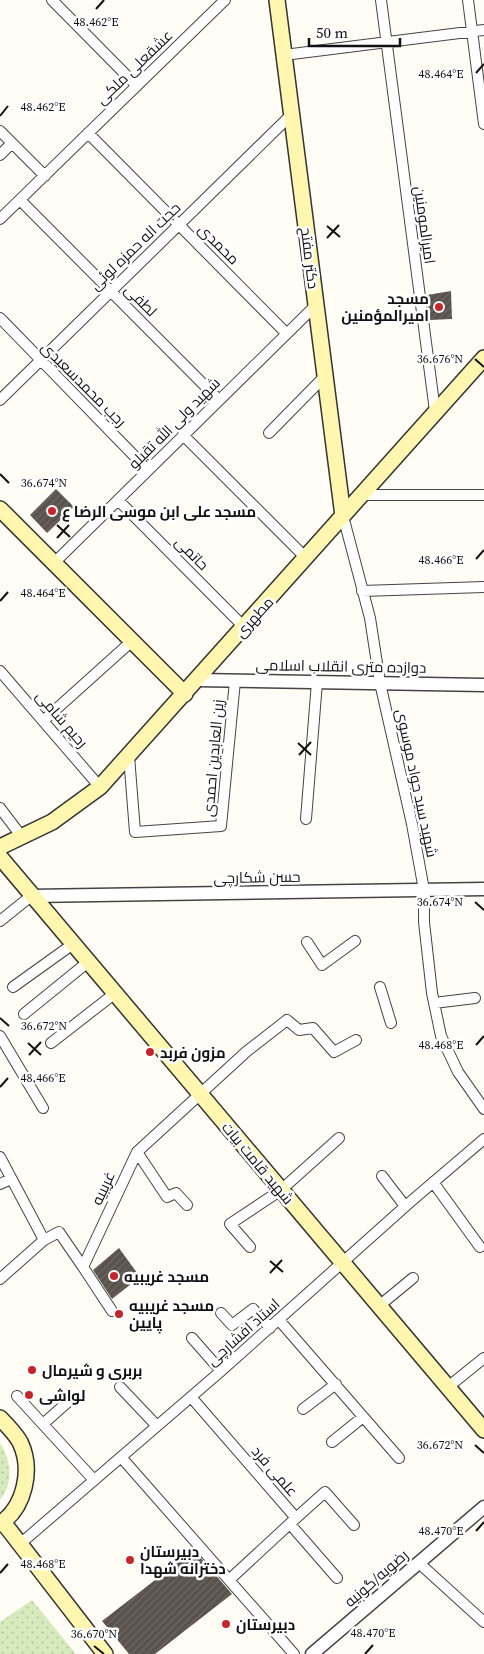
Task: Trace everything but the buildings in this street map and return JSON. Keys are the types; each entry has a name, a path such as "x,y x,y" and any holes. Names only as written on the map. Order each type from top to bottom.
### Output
{"main road":[{"name":"دکتر مفتح","path":"277,0 343,516"},
{"name":"مطهری","path":"0,847 52,822 100,788 484,358"},
{"path":"0,509 185,694"},
{"name":"شهید قامت بیات","path":"0,856 31,896 484,1430"},
{"path":"0,1418 11,1428 20,1443 25,1459 26,1477 19,1501 2,1523 105,1654"}],"street":[{"path":"52,0 137,86"},
{"name":"عشقعلی ملکی","path":"0,219 225,0"},
{"name":"امیرالمومنین","path":"381,0 435,411"},
{"path":"468,0 484,124"},
{"path":"284,55 484,30"},
{"name":"حجت اله حمزه لوئی","path":"0,400 292,114"},
{"path":"0,131 45,176"},
{"name":"محمدی","path":"88,133 286,333"},
{"path":"0,154 12,143"},
{"name":"لطفی","path":"20,200 219,400"},
{"name":"شهید ولی الله تقیلو","path":"54,563 316,305"},
{"name":"رجب محمدسعیدی","path":"0,318 148,470"},
{"path":"269,433 326,376"},
{"path":"184,435 306,558"},
{"path":"362,495 484,495"},
{"name":"حاتمی","path":"118,500 244,628"},
{"name":"شهید سید جواد موسوی","path":"343,516 370,618 380,683 412,824 424,890 424,922 434,1003 441,1036 458,1072 484,1109"},
{"path":"362,591 484,587"},
{"path":"43,721 132,641"},
{"name":"رحیم شامی","path":"0,671 100,788"},
{"name":"دوازده متری انقلاب اسلامی","path":"198,680 484,685"},
{"name":"زین العابدین احمدی","path":"129,756 135,832 221,826 235,680"},
{"path":"306,819 317,682"},
{"path":"0,808 22,837"},
{"name":"حسن شکارچی","path":"31,896 484,889"},
{"path":"0,920 31,896"},
{"path":"307,942 322,964 355,941"},
{"path":"13,986 73,944"},
{"path":"24,1014 88,962"},
{"path":"380,987 391,1023"},
{"path":"51,1043 114,994"},
{"path":"434,1003 476,998"},
{"name":"غریبیه","path":"83,1267 137,1152 200,1094 287,1020 299,1030 313,1028 334,1052 356,1040"},
{"path":"0,1036 43,1108"},
{"path":"250,1247 230,1224 281,1190 339,1138"},
{"name":"استاد افشارچی","path":"20,1544 221,1372 405,1206 484,1139"},
{"path":"137,1152 166,1197 176,1193 187,1205"},
{"path":"0,1158 44,1240"},
{"path":"382,1176 405,1206"},
{"path":"0,1184 11,1179"},
{"path":"433,1182 480,1247"},
{"path":"0,1279 44,1240 59,1232 112,1311"},
{"path":"379,1306 413,1278"},
{"path":"221,1313 232,1325 253,1309 270,1328"},
{"path":"279,1320 400,1458"},
{"path":"192,1338 221,1372"},
{"path":"448,1388 484,1358"},
{"path":"303,1409 336,1384"},
{"path":"120,1387 157,1426"},
{"path":"17,1396 94,1480"},
{"name":"علمی فرد","path":"191,1397 293,1521 337,1578"},
{"path":"43,1424 70,1400"},
{"path":"332,1442 363,1416"},
{"path":"121,1457 294,1654"},
{"path":"229,1580 325,1492 354,1525"},
{"name":"رضویه/گونیه","path":"312,1654 484,1507"},
{"path":"418,1562 484,1622"}],"green space":[{"path":"0,1443 9,1464 9,1479 0,1500"},
{"path":"32,1600 76,1654 0,1654 0,1622"}],"place":[{"name":"مسجد امیرالمؤمنین","path":"439,307"},
{"name":"مسجد علی ابن موسی الرضا ع","path":"52,511"},
{"name":"مزون فربد","path":"150,1052"},
{"name":"مسجد غریبیه","path":"114,1276"},
{"name":"مسجد غریبیه پایین","path":"119,1314"},
{"name":"بربری و شیرمال","path":"32,1370"},
{"name":"لواشی","path":"29,1395"},
{"name":"دبیرستان دخترانه شهدا","path":"130,1560"},
{"name":"دبیرستان","path":"226,1624"}]}
